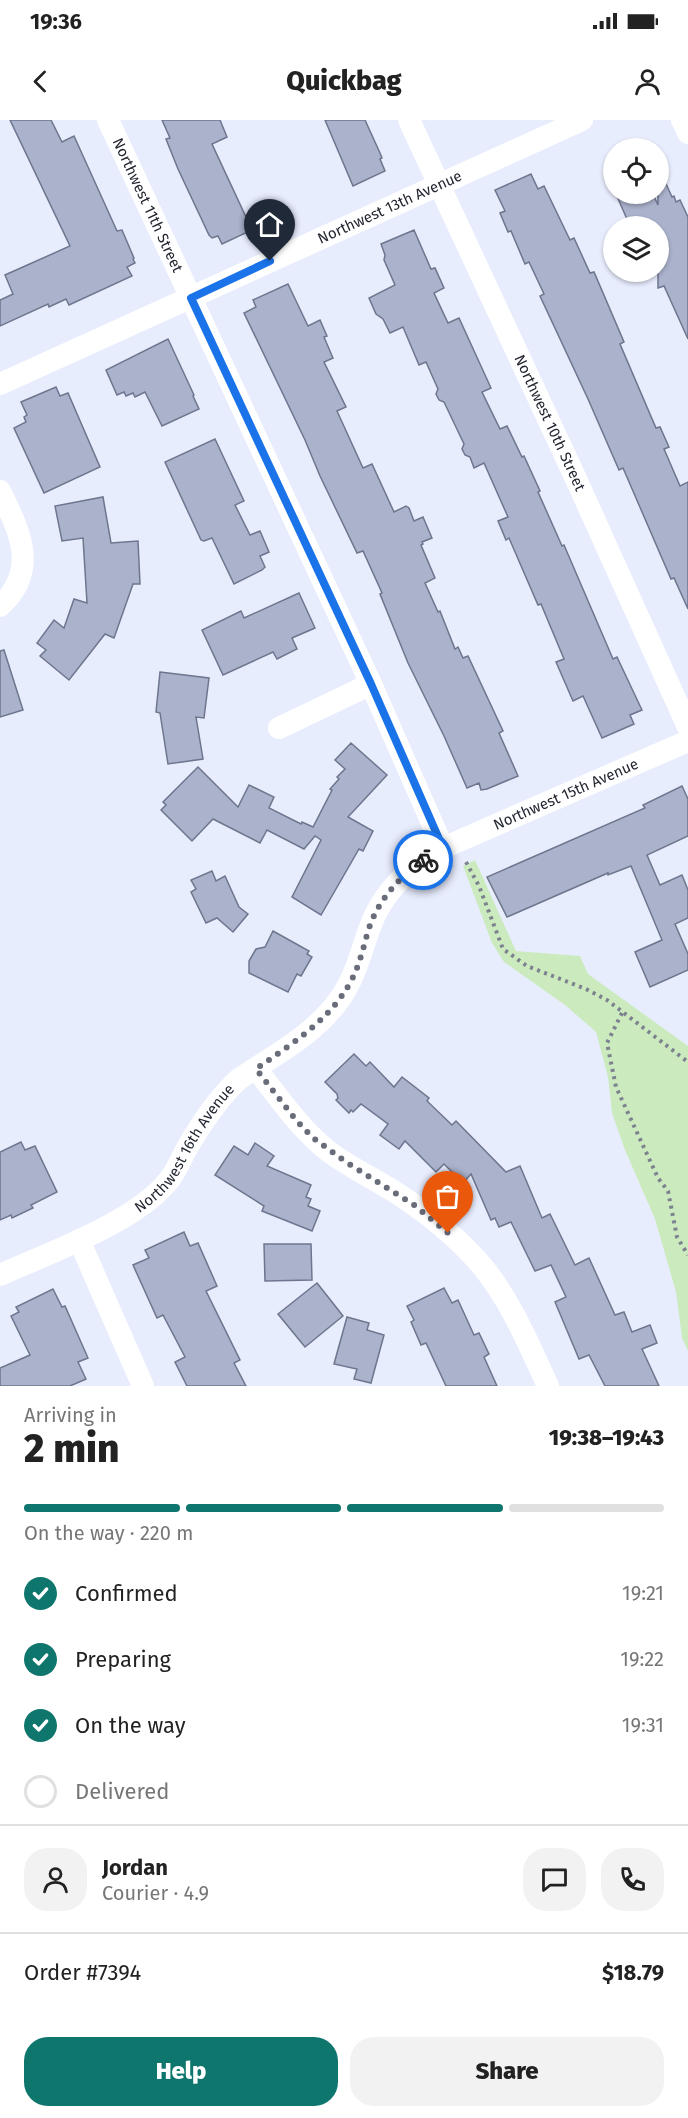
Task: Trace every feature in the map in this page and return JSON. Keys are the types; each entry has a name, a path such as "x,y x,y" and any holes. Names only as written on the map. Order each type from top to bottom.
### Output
{"street":[{"name":"Northwest 11th Street","path":"108,120 371,684 450,845"},
{"name":"Northwest 10th Street","path":"409,120 576,478 688,727"},
{"name":"Northwest 13th Avenue","path":"0,384 582,120"},
{"path":"682,120 688,134"},
{"path":"0,491 22,541 24,563 11,594 0,606"},
{"path":"279,728 371,684"},
{"name":"Northwest 15th Avenue","path":"450,845 688,741"},
{"name":"Northwest 16th Avenue","path":"0,1275 123,1219 165,1184 171,1178 203,1121 239,1080 295,1042 320,1022 338,1002 351,982 369,929 387,893 402,876 424,859 450,845"},
{"path":"256,1069 312,1137 346,1162 414,1205 480,1265 496,1285 510,1309 548,1386"},
{"path":"79,1240 143,1386"}],"path":[{"path":"450,845 479,886 503,949 527,966 586,989 607,1000 688,1062"},
{"path":"622,1013 607,1044 616,1087 658,1178 668,1191 677,1237 688,1255"}],"green space":[{"path":"475,860 516,951 580,956 588,974 688,1046 688,1351 682,1338 676,1292 655,1219 625,1150 612,1113 608,1077 596,1032 565,1005 504,962 492,943 463,866"}],"building":[{"path":"10,120 51,120 62,142 74,136 117,231 122,230 135,263 127,267 132,276 69,305 66,299 49,307 48,304 0,326 0,300 13,294 5,275 70,246"},
{"path":"162,120 220,120 227,137 212,144 252,230 222,244 218,236 212,238 209,235 178,169 166,139 170,138"},
{"path":"325,120 365,120 382,158 380,159 385,171 353,186"},
{"path":"531,174 538,189 544,186 570,240 574,238 590,273 594,272 624,342 620,344 656,428 660,427 669,447 664,449 680,486 688,482 688,609 674,578 671,579 623,468 619,470 540,296 544,294 529,262 525,264 511,231 508,232 500,213 505,211 495,190"},
{"path":"669,190 676,202 680,200 688,217 688,339 664,286 658,288 658,282 669,282 669,216 626,216 620,204 669,204"},
{"path":"414,230 431,269 435,268 444,288 434,293 448,323 459,318 491,388 482,392 500,429 507,426 522,457 524,456 613,659 617,657 642,710 630,715 634,724 602,738 583,696 573,701 556,662 564,659 541,604 538,605 509,538 506,540 498,521 508,517 484,463 474,468 470,457 465,455 462,449 464,444 444,402 439,400 436,394 438,389 426,362 419,365 403,327 390,333 383,319 376,314 369,298 395,285 384,260 385,255 381,244"},
{"path":"288,284 308,326 320,320 327,336 324,337 333,358 324,362 346,407 337,411 363,468 372,464 394,512 406,506 414,521 423,517 432,538 422,542 421,545 435,578 425,583 438,612 440,611 455,649 458,647 463,658 468,656 503,731 499,733 518,776 487,789 481,790 479,783 467,788 408,663 380,594 382,593 363,551 357,553 320,476 244,313 256,307 253,300"},
{"path":"168,339 199,409 162,426 145,392 135,397 133,393 126,396 124,392 117,395 106,370"},
{"path":"56,387 60,396 68,393 100,467 44,493 14,428 26,422 24,417 27,415 21,402"},
{"path":"215,439 244,501 235,505 250,535 260,531 269,552 260,556 265,567 262,570 234,584 212,538 201,540 165,462"},
{"path":"103,497 111,543 138,541 140,584 133,584 114,638 105,634 69,680 40,656 46,650 37,643 54,620 64,628 74,599 87,603 83,538 62,541 55,506"},
{"path":"299,593 315,628 292,638 297,649 277,659 273,652 223,675 202,630 241,611 244,618"},
{"path":"4,650 23,710 0,717 0,651"},
{"path":"160,672 209,678 204,718 196,717 203,759 168,764 160,713 156,712"},
{"path":"351,743 387,775 348,817 373,831 363,851 359,849 321,915 292,897 321,840 315,836 304,849 267,830 260,843 213,819 192,841 161,810 166,805 163,802 198,767 238,807 249,785 274,797 269,808 301,824 302,822 313,827 332,790 330,789 345,769 335,760"},
{"path":"682,786 688,799 688,836 647,855 660,885 682,875 688,890 688,918 675,924 688,954 688,970 650,987 635,952 662,940 631,866 608,875 608,873 507,917 487,877 645,808 643,805"},
{"path":"212,871 216,881 225,876 239,907 248,914 233,932 217,918 206,923 191,892 196,889 191,880"},
{"path":"273,931 309,951 307,954 312,957 301,976 297,974 288,992 249,973 249,961 256,949 265,947"},
{"path":"354,1054 366,1066 370,1062 394,1087 402,1077 429,1098 427,1101 452,1125 456,1121 506,1172 520,1166 542,1218 550,1214 575,1265 589,1258 615,1315 624,1312 632,1332 650,1325 657,1343 642,1349 659,1386 605,1386 589,1355 579,1359 555,1302 566,1297 551,1265 535,1271 511,1222 499,1227 495,1218 491,1220 471,1174 463,1183 444,1164 436,1172 405,1141 399,1149 380,1135 388,1124 361,1104 349,1113 336,1100 337,1094 325,1082"},
{"path":"21,1142 25,1150 35,1146 57,1192 31,1205 33,1208 12,1218 11,1215 0,1220 0,1152"},
{"path":"255,1143 274,1156 267,1166 311,1185 306,1197 311,1199 308,1206 320,1211 312,1231 262,1211 264,1206 215,1175 234,1146 248,1155"},
{"path":"184,1232 190,1246 198,1243 217,1286 206,1291 240,1360 234,1363 246,1386 187,1386 175,1362 185,1357 163,1315 157,1318 133,1265 149,1258 145,1250"},
{"path":"264,1244 311,1244 312,1280 265,1281"},
{"path":"317,1283 343,1316 305,1347 278,1314"},
{"path":"444,1288 452,1303 458,1300 474,1335 479,1333 489,1354 484,1357 497,1386 446,1386 426,1343 421,1345 411,1322 414,1320 407,1306"},
{"path":"53,1289 62,1307 65,1306 88,1358 78,1362 86,1379 70,1386 0,1386 0,1368 30,1355 11,1316 19,1312 16,1307"},
{"path":"347,1317 369,1323 367,1330 384,1335 371,1383 354,1379 357,1369 334,1364"}],"way so far":[{"path":"423,860 402,876 387,893 369,929 351,982 338,1002 320,1022 256,1069 312,1137 330,1152 414,1205 448,1233"}],"route":[{"path":"270,261 191,298 371,684 443,848 423,860"}]}
